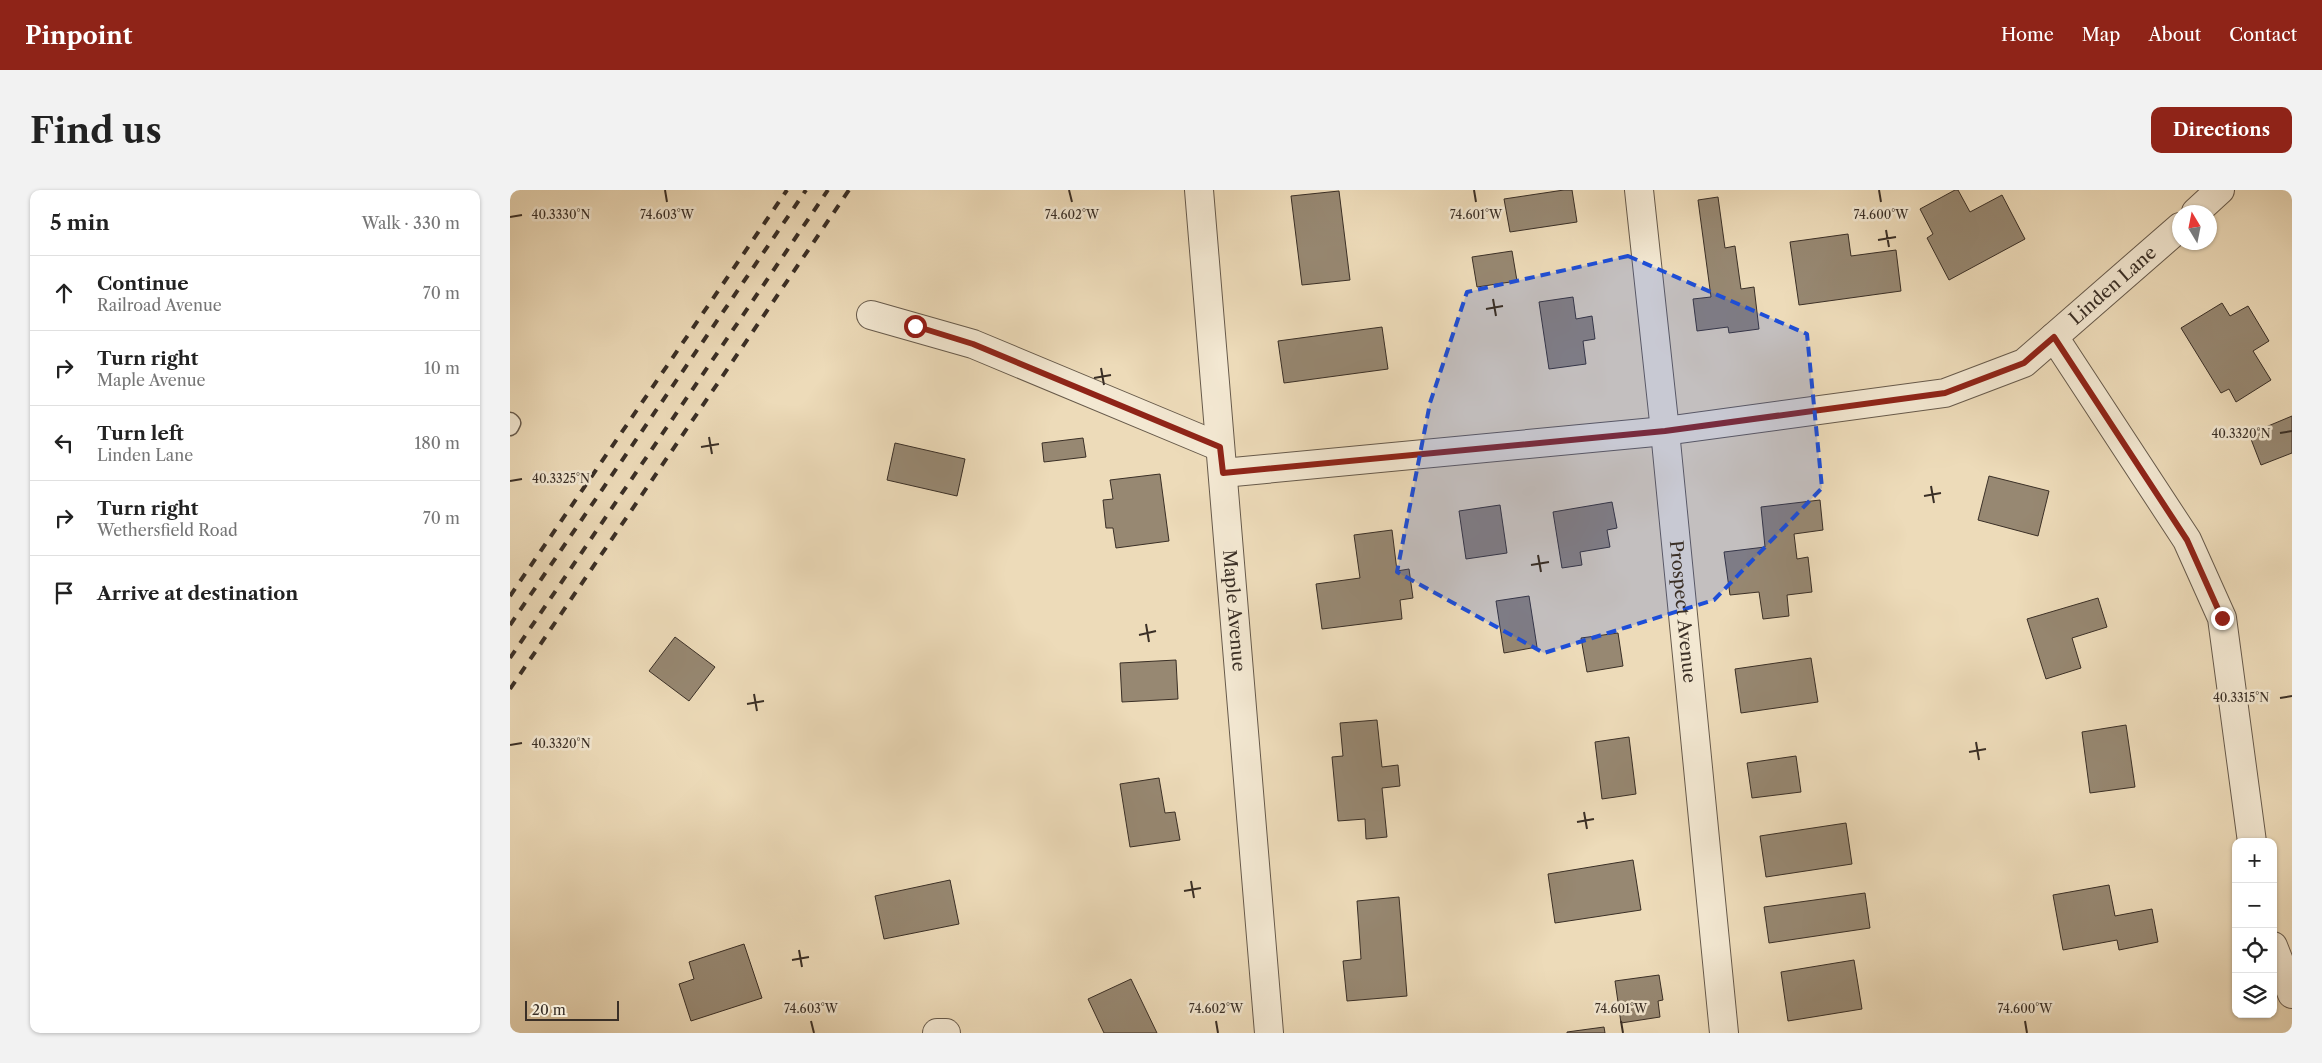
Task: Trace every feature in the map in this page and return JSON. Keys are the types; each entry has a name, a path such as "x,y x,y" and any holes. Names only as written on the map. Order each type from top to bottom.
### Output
{"street":[{"name":"Maple Avenue","path":"1199,190 1269,1033"},
{"name":"Prospect Avenue","path":"1639,190 1665,431 1724,1033"},
{"path":"2204,205 2220,190"},
{"name":"Linden Lane","path":"1221,460 1665,431 1945,393 2024,363 2172,234"},
{"path":"871,315 973,344 1221,460"},
{"path":"2054,337 2187,540 2222,618 2251,838"},
{"path":"2277,956 2292,994"},
{"path":"937,1033 946,1033"}],"lane":[{"path":"510,421 512,423 510,427"}],"highlighted area":[{"path":"1628,256 1807,334 1822,488 1714,600 1544,653 1397,572 1430,403 1467,292"}],"building":[{"path":"1572,190 1577,222 1510,232 1504,199"},
{"path":"1958,190 1970,212 2002,195 2025,239 1949,280 1927,238 1933,234 1920,209"},
{"path":"1339,191 1350,280 1302,285 1291,196"},
{"path":"1718,197 1725,248 1735,246 1741,289 1754,287 1759,329 1729,333 1728,327 1697,331 1693,299 1711,297 1698,200"},
{"path":"1848,234 1851,256 1896,250 1901,291 1799,305 1790,242"},
{"path":"1512,251 1517,281 1477,287 1472,257"},
{"path":"1573,297 1576,319 1592,316 1595,339 1583,341 1586,364 1549,369 1539,302"},
{"path":"2222,303 2230,316 2248,306 2269,341 2253,351 2271,380 2236,402 2229,389 2221,393 2181,328"},
{"path":"1382,327 1388,369 1284,383 1278,341"},
{"path":"2292,416 2292,453 2261,465 2249,434"},
{"path":"1083,438 1086,457 1044,462 1042,443"},
{"path":"895,443 965,459 957,496 887,480"},
{"path":"1160,474 1169,541 1116,548 1113,528 1106,528 1103,500 1113,499 1110,480"},
{"path":"1989,476 2049,491 2038,536 1978,520"},
{"path":"1820,500 1823,530 1794,534 1797,559 1808,557 1812,592 1787,595 1789,616 1763,619 1759,592 1730,595 1724,552 1765,547 1761,507"},
{"path":"1612,502 1617,528 1607,530 1610,547 1580,552 1582,565 1562,568 1553,512"},
{"path":"1500,505 1507,553 1466,559 1459,511"},
{"path":"1392,530 1397,571 1409,569 1413,598 1400,600 1402,619 1322,629 1316,584 1360,578 1354,535"},
{"path":"1529,596 1537,647 1504,653 1496,601"},
{"path":"2098,598 2107,627 2072,638 2081,668 2046,679 2027,619"},
{"path":"1618,633 1623,666 1587,672 1581,638"},
{"path":"675,637 715,667 689,701 649,671"},
{"path":"1811,658 1818,702 1741,713 1735,669"},
{"path":"1176,660 1178,699 1122,702 1120,663"},
{"path":"1377,720 1382,767 1398,765 1400,786 1382,788 1387,837 1366,839 1365,819 1338,821 1332,757 1343,756 1340,723"},
{"path":"2126,725 2135,787 2090,793 2082,732"},
{"path":"1629,737 1636,794 1602,799 1595,742"},
{"path":"1796,756 1801,792 1752,798 1747,763"},
{"path":"1159,778 1165,813 1175,812 1180,840 1130,847 1120,784"},
{"path":"1846,823 1852,864 1766,877 1760,836"},
{"path":"1633,860 1641,910 1555,923 1548,874"},
{"path":"950,880 959,924 884,939 875,896"},
{"path":"2109,885 2115,916 2152,909 2158,942 2119,950 2117,940 2063,950 2053,895"},
{"path":"1865,893 1870,928 1769,943 1764,907"},
{"path":"1399,897 1407,996 1347,1001 1343,961 1361,959 1357,901"},
{"path":"744,944 762,998 691,1021 679,984 694,979 689,962"},
{"path":"1854,960 1862,1009 1788,1021 1781,972"},
{"path":"1659,975 1663,1000 1658,1001 1660,1017 1621,1023 1615,981"},
{"path":"1131,979 1157,1033 1104,1033 1088,999"},
{"path":"1604,1027 1605,1033 1567,1033 1567,1032"}],"railway":[{"path":"510,596 787,190"},
{"path":"510,625 806,190"},
{"path":"510,658 828,190"},
{"path":"510,689 849,190"}],"route":[{"path":"915,326 973,344 1220,447 1223,473 1665,431 1945,393 2024,363 2054,337 2187,540 2222,618"}]}
